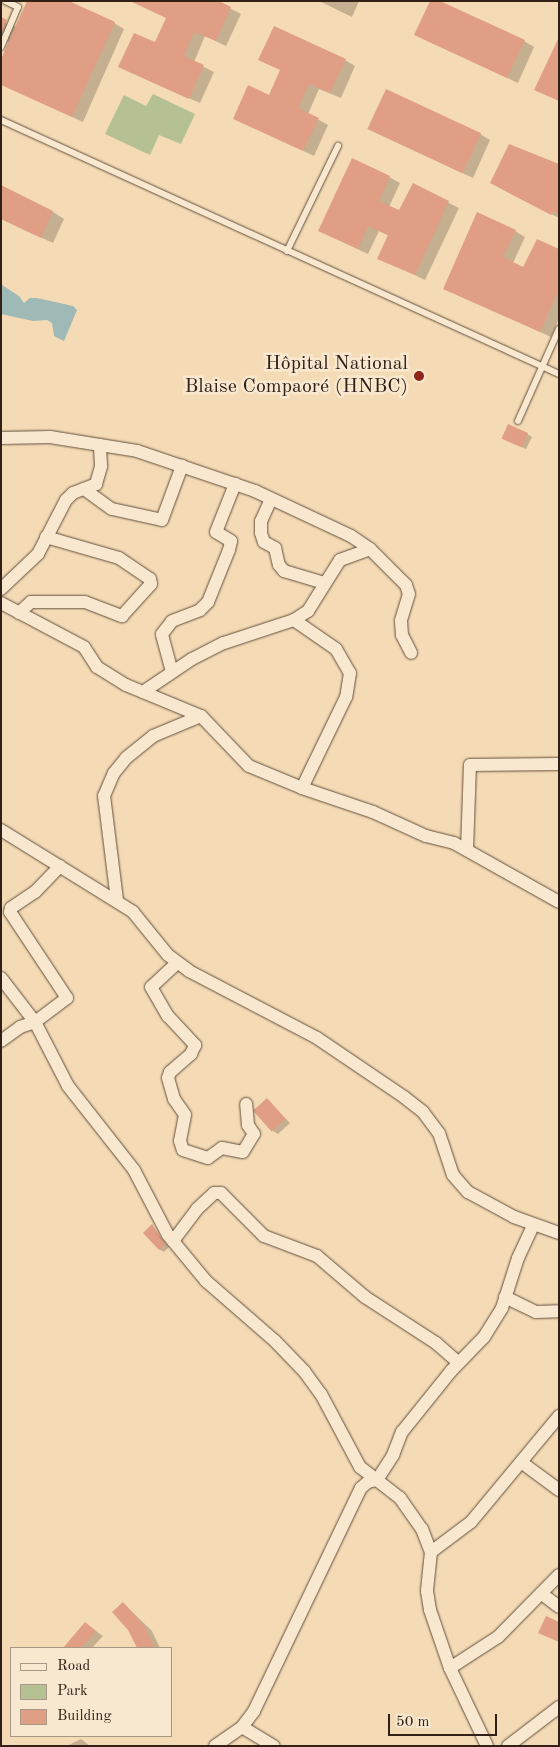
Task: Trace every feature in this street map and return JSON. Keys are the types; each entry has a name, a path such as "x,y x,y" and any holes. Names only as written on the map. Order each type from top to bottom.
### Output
{"street":[{"path":"1,438 50,437 138,451 236,484 271,498 351,536 370,549 406,585 409,594 402,621 402,635 411,653"},
{"path":"1,590 38,554 66,500 91,488 99,479 100,445"},
{"path":"84,490 112,509 162,520 182,466"},
{"path":"172,672 162,634 172,621 200,610 208,602 229,550 230,542 216,532 236,484"},
{"path":"271,498 261,522 262,533 264,542 275,548 278,565 284,571 324,583"},
{"path":"18,613 31,602 85,602 122,616 151,584 150,579 119,558 46,537"},
{"path":"143,692 172,672 224,643 294,620 308,610 340,560 370,549"},
{"path":"1,603 84,647 97,667 143,692 201,716 249,766 302,788 373,812 426,836 454,843 559,902"},
{"path":"294,620 336,648 350,673 346,697 302,788"},
{"path":"117,900 104,796 114,773 126,758 153,736 201,716"},
{"path":"467,850 470,765 559,764"},
{"path":"1,830 134,912 177,963 217,988 317,1038 404,1097 423,1112 439,1133 444,1158 453,1175 468,1192 532,1226 559,1234"},
{"path":"1,1041 20,1027 35,1022 67,996 10,912 11,908 35,892 60,866"},
{"path":"177,963 151,987 168,1016 195,1045 191,1054 170,1072 168,1078 174,1099 185,1115 180,1141 183,1150 191,1155 208,1158 222,1148 243,1152 254,1134 248,1126 246,1104"},
{"path":"1,978 35,1022 68,1086 134,1170 173,1241 206,1281 275,1340 304,1371 321,1394 360,1467 400,1498 422,1529 431,1552 427,1591 430,1610 450,1668 487,1746"},
{"path":"173,1241 197,1209 214,1193 221,1193 264,1236 318,1256 365,1297 436,1343 459,1363"},
{"path":"215,1746 242,1727 254,1710 361,1488 377,1480 402,1432 459,1363 484,1337 502,1308 518,1258 532,1226"},
{"path":"506,1297 536,1312 559,1310"},
{"path":"431,1552 471,1522 559,1416"},
{"path":"521,1462 559,1490"},
{"path":"450,1668 498,1637 559,1575"},
{"path":"542,1594 559,1607"},
{"path":"508,1746 559,1707"},
{"path":"242,1727 274,1746"}],"lane":[{"path":"1,46 18,7 5,1"},
{"path":"1,120 559,374"},
{"path":"287,251 338,146"},
{"path":"518,421 559,329"}],"green space":[{"path":"153,94 195,114 181,144 159,135 150,155 105,134 124,95 146,106"}],"water":[{"path":"2,285 19,296 24,303 30,298 37,298 73,306 77,310 64,341 54,336 52,323 47,320 33,321 1,314"}],"building":[{"path":"27,1 69,1 115,22 72,117 1,85 1,59"},
{"path":"130,1 219,1 231,7 216,41 194,32 184,56 204,65 189,99 118,67 134,33 155,42 166,18"},
{"path":"430,1 440,1 525,40 507,78 414,35"},
{"path":"1,17 7,20 1,34"},
{"path":"274,26 346,59 330,93 309,84 298,108 319,118 303,151 233,119 248,85 269,95 280,70 258,60"},
{"path":"559,37 559,101 534,90"},
{"path":"386,89 481,133 463,173 367,129"},
{"path":"509,144 559,164 559,215 553,212 551,215 490,183"},
{"path":"352,158 390,176 379,201 399,210 413,183 449,201 415,275 377,259 388,235 368,226 358,249 318,231"},
{"path":"1,185 53,211 41,238 1,219"},
{"path":"477,212 516,230 503,257 523,267 537,239 559,249 559,289 540,332 443,289"},
{"path":"508,424 528,433 522,448 501,439"},
{"path":"267,1098 286,1119 272,1132 253,1111"},
{"path":"152,1224 165,1244 159,1250 143,1233"},
{"path":"123,1602 144,1626 154,1647 136,1647 128,1630 112,1612"},
{"path":"546,1616 559,1622 559,1642 538,1633"},
{"path":"85,1622 96,1631 82,1647 64,1647"}],"place":[{"name":"Hôpital National Blaise Compaoré (HNBC)","path":"419,376"}]}
